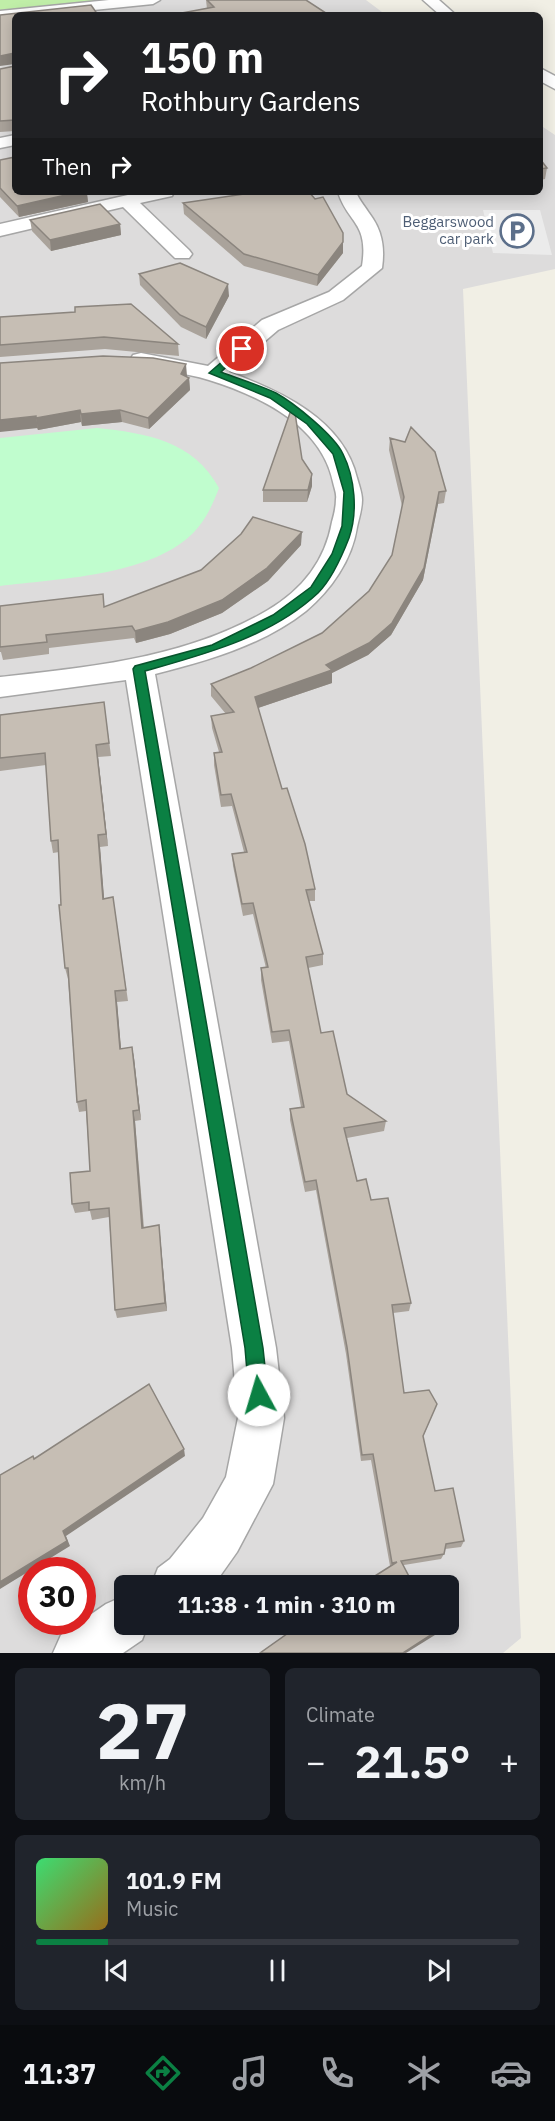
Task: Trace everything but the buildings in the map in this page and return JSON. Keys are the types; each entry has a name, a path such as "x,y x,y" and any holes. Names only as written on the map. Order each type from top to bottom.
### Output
{"street":[{"path":"31,12 153,0"},
{"path":"430,0 445,12"},
{"path":"135,2 151,12"},
{"path":"0,230 152,195"},
{"path":"214,373 270,326 336,296 372,268 376,247 369,225 348,199 347,195"},
{"path":"127,201 182,254"},
{"path":"0,687 139,669 216,648 277,617 315,589 338,554 348,526 349,492 338,453 310,422 273,396 214,373 169,363 115,359"},
{"path":"139,669 254,1348 261,1418 249,1484 220,1535 190,1575"},
{"path":"80,1653 114,1629"}],"shaded area":[{"path":"137,0 366,0 382,12 20,12"},
{"path":"12,13 12,195 543,195 543,127 555,135 555,269 463,289 521,1638 503,1653 0,1653 0,14"},
{"name":"Beggarswood car park","path":"483,210 540,210 552,255 493,253"}],"green space":[{"path":"0,0 131,0 12,12 0,14"},
{"path":"97,428 133,433 167,442 196,460 209,472 219,488 204,519 191,535 173,549 151,559 74,578 0,586 0,438"}],"place":[{"name":"Beggarswood car park","path":"517,231"}],"route":[{"path":"242,349 214,373 273,396 310,422 338,453 349,492 348,526 338,554 315,589 277,617 216,648 139,669 153,740 254,1348 259,1395"}]}
